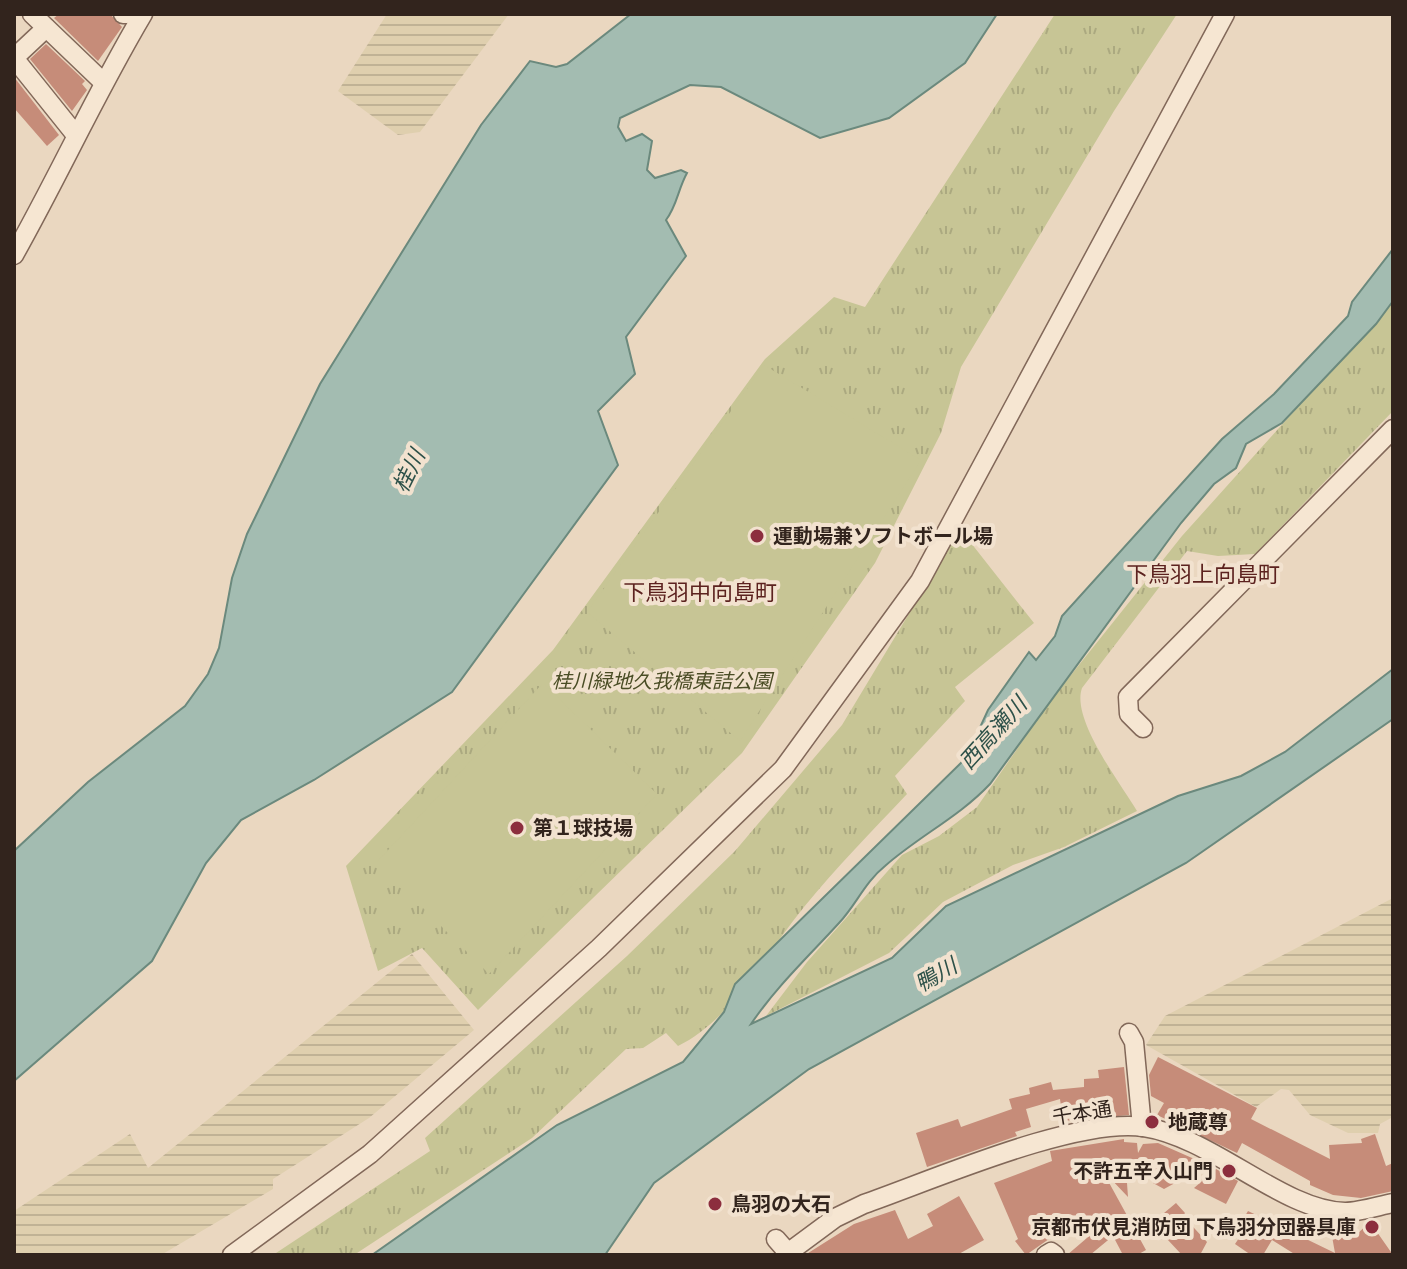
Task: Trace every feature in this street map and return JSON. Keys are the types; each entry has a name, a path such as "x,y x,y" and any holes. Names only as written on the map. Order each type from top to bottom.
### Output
{"street":[{"path":"32,14 103,82"},
{"path":"14,255 61,171 75,134 143,14"},
{"path":"232,1255 370,1154 599,948 783,769 920,581 1225,14"},
{"path":"46,28 14,58 75,134"},
{"path":"1143,728 1129,714 1128,697 1393,429"},
{"path":"1129,1033 1134,1042 1142,1127"},
{"name":"千本通","path":"785,1250 835,1218 864,1204 1068,1133 1142,1127 1181,1136 1309,1205 1345,1212 1389,1210"},
{"path":"1046,1255 1051,1252 1055,1255"}],"shaded area":[{"path":"387,14 509,14 420,132 398,135 338,91"},
{"path":"1393,898 1393,1117 1380,1124 1378,1133 1348,1133 1310,1115 1289,1090 1281,1089 1256,1107 1146,1045 1165,1016"},
{"path":"412,954 474,1030 369,1118 273,1179 273,1189 161,1255 14,1255 14,1211 130,1134 148,1168"}],"green space":[{"name":"桂川緑地久我橋東詰公園","path":"1055,14 1177,14 1114,111 961,367 941,433 875,563 742,753 478,1010 422,948 378,971 346,866 553,650 765,359 834,297 865,307"},
{"path":"1393,301 1393,411 1255,554 1218,556 1187,551 1082,688 1080,701 1090,733 1137,811 1064,847 1013,865 943,902 889,953 766,1016 807,962 902,855 939,836 977,807 1051,700 1182,536"},
{"name":"運動場兼ソフトボール場","path":"764,365 921,460 740,741 587,612"},
{"path":"960,529 1034,623 955,687 965,701 895,776 907,794 816,892 747,984 716,1019 678,1046 666,1033 643,1048 626,1049 532,1138 354,1255 273,1255 430,1151 425,1138 627,956 735,851 842,725"},
{"name":"第１球技場","path":"543,683 657,794 489,974 377,862"}],"water":[{"name":"桂川","path":"631,14 997,14 965,63 889,118 820,138 721,87 690,85 620,118 618,127 626,141 642,134 652,141 647,170 655,178 681,170 687,173 666,220 686,256 626,337 635,374 598,411 618,465 452,692 314,780 241,820 206,863 152,961 14,1081 14,851 88,782 185,706 208,674 219,648 232,578 247,534 320,384 481,125 530,61 556,67 567,64"},
{"path":"1393,249 1393,301 1376,324 1282,423 1246,444 1236,468 1214,484 1181,523 990,784 965,807 878,872 845,916 782,984 751,1024 892,958 946,906 1178,796 1241,776 1285,752 1393,669 1393,719 1186,863 809,1069 654,1183 605,1255 372,1255 557,1125 683,1062 724,1012 735,984 966,758 988,710 1029,652 1036,660 1055,636 1062,616 1222,439 1274,394 1348,316 1352,302"}],"building":[{"path":"59,14 110,14 122,27 98,61 54,18"},
{"path":"46,44 85,81 82,84 87,90 72,111 30,59"},
{"path":"14,77 59,135 47,146 14,108"},
{"path":"1158,1057 1257,1108 1251,1119 1330,1159 1329,1145 1362,1143 1361,1139 1375,1134 1386,1166 1393,1163 1393,1191 1361,1198 1333,1195 1310,1185 1310,1181 1242,1143 1237,1153 1157,1115 1164,1103 1151,1096 1149,1075"},
{"path":"1124,1067 1129,1115 1063,1121 1060,1099 1026,1109 1031,1127 1015,1132 1017,1136 927,1167 916,1133 958,1119 961,1127 1012,1109 1009,1099 1030,1094 1029,1088 1051,1082 1053,1090 1084,1087 1084,1079 1099,1078 1098,1070"},
{"path":"1124,1139 1124,1142 1137,1143 1138,1153 1143,1144 1158,1143 1208,1165 1164,1189 1153,1183 1153,1171 1126,1169 1128,1197 1109,1177 1107,1179 1146,1250 1137,1255 1123,1255 1113,1236 1090,1255 1067,1255 1094,1232 1084,1213 1043,1231 1049,1239 1026,1255 1015,1241 1018,1239 994,1183 1052,1161 1050,1151"},
{"path":"1216,1169 1238,1181 1226,1204 1194,1188"},
{"path":"959,1196 984,1240 957,1255 805,1255 854,1224 895,1210 908,1239 933,1226 927,1214"},
{"path":"1176,1203 1185,1213 1183,1216 1207,1242 1200,1255 1182,1255 1152,1223"},
{"path":"1248,1211 1335,1253 1330,1225 1353,1224 1356,1235 1370,1222 1393,1255 1296,1255 1272,1240 1263,1255 1251,1255 1235,1244 1245,1229 1239,1226"}],"place":[{"name":"運動場兼ソフトボール場","path":"757,536"},
{"name":"第１球技場","path":"517,828"},
{"name":"地蔵尊","path":"1152,1122"},
{"name":"不許五辛入山門","path":"1229,1171"},
{"name":"鳥羽の大石","path":"715,1204"},
{"name":"京都市伏見消防団 下鳥羽分団器具庫","path":"1372,1227"}],"district":[{"name":"下鳥羽上向島町","path":"1203,574"},
{"name":"下鳥羽中向島町","path":"700,592"}],"water label":[{"name":"西高瀬川","path":"993,733"},
{"name":"鴨川","path":"936,975"}]}
